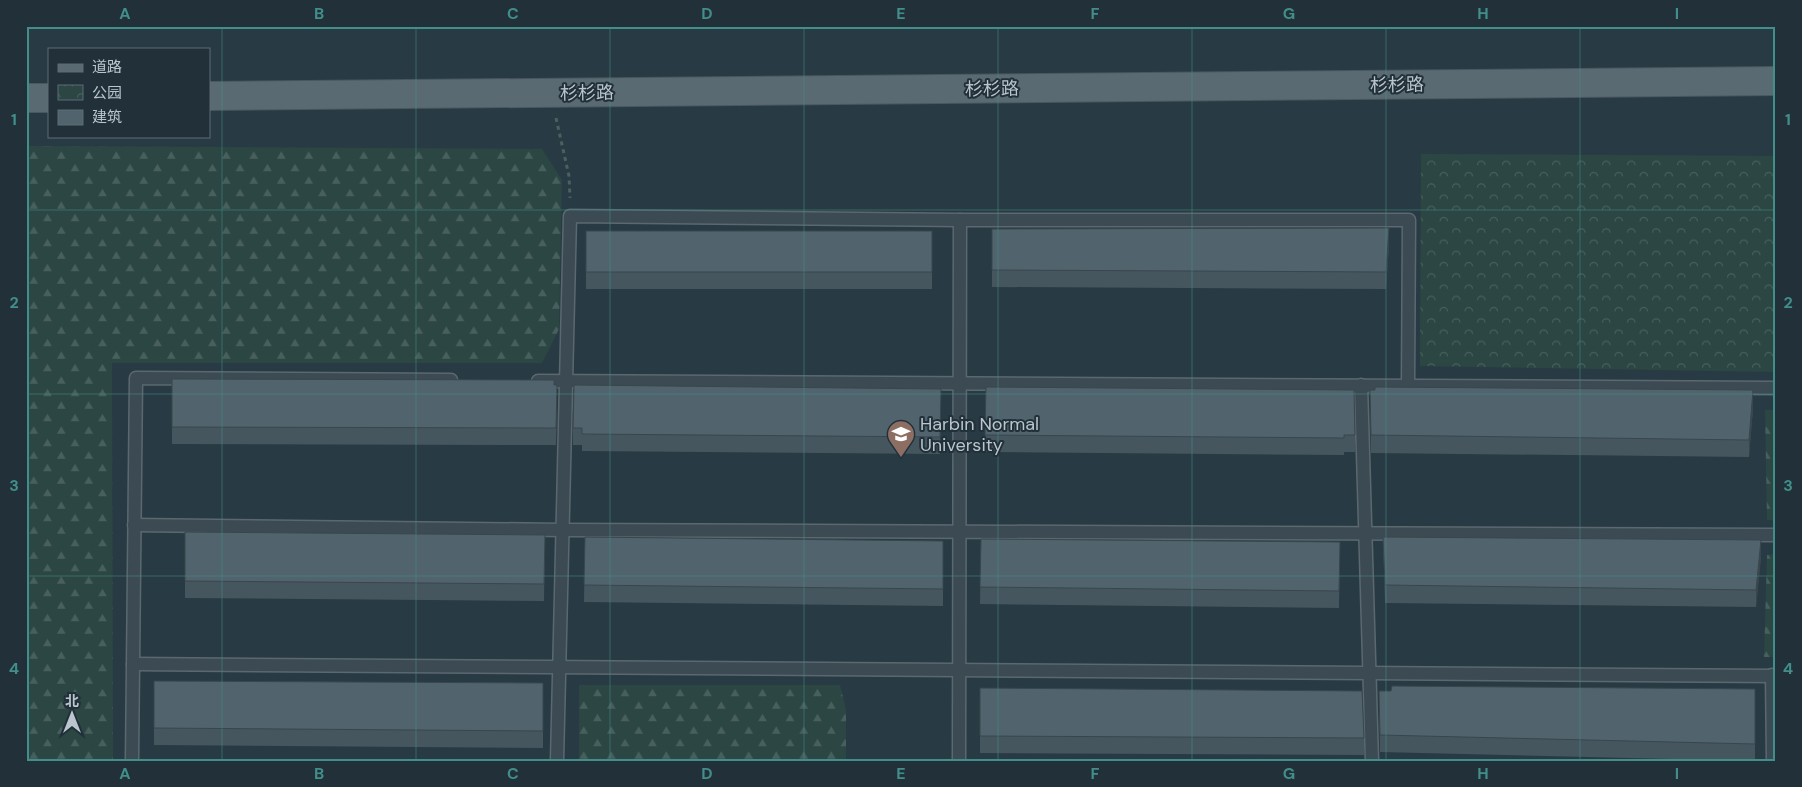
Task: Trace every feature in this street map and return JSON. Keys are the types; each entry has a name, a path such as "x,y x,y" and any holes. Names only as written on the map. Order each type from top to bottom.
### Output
{"main road":[{"name":"杉杉路","path":"210,96 1776,81"},
{"path":"26,98 48,98"}],"lane":[{"path":"557,761 570,216 960,220 1409,220 1408,386"},
{"path":"959,761 960,220"},
{"path":"132,761 136,378 459,380"},
{"path":"527,381 1776,388"},
{"path":"1361,385 1372,761"},
{"path":"134,525 563,530 1776,535"},
{"path":"133,664 1774,676 1773,761"}],"path":[{"path":"551,93 569,176 570,216"}],"green space":[{"path":"26,146 542,149 562,180 559,329 542,363 112,363 113,761 26,761"},
{"path":"1421,154 1776,156 1776,372 1420,366"},
{"path":"1765,410 1776,410 1776,520 1767,520"},
{"path":"1776,554 1776,657 1764,657 1767,555"},
{"path":"579,685 840,685 846,710 846,761 579,761"}],"building":[{"path":"1389,228 1386,272 992,270 992,229"},
{"path":"586,231 932,231 932,272 586,272"},
{"path":"172,379 554,380 554,385 557,385 556,428 172,427"},
{"path":"574,385 941,389 940,437 582,434 582,428 573,428"},
{"path":"986,387 1354,390 1355,435 1344,435 1344,438 985,435"},
{"path":"1375,387 1753,390 1749,440 1371,435 1370,390 1375,390"},
{"path":"185,532 545,535 544,584 185,581"},
{"path":"585,537 943,541 943,589 584,585"},
{"path":"1383,537 1761,540 1756,590 1385,585"},
{"path":"981,539 1340,542 1339,591 980,587"},
{"path":"154,681 543,683 543,731 154,728"},
{"path":"1392,686 1755,689 1755,744 1380,735 1379,691 1391,691"},
{"path":"980,688 1362,691 1364,738 980,736"}],"place":[{"name":"Harbin Normal University","path":"901,458"}]}
